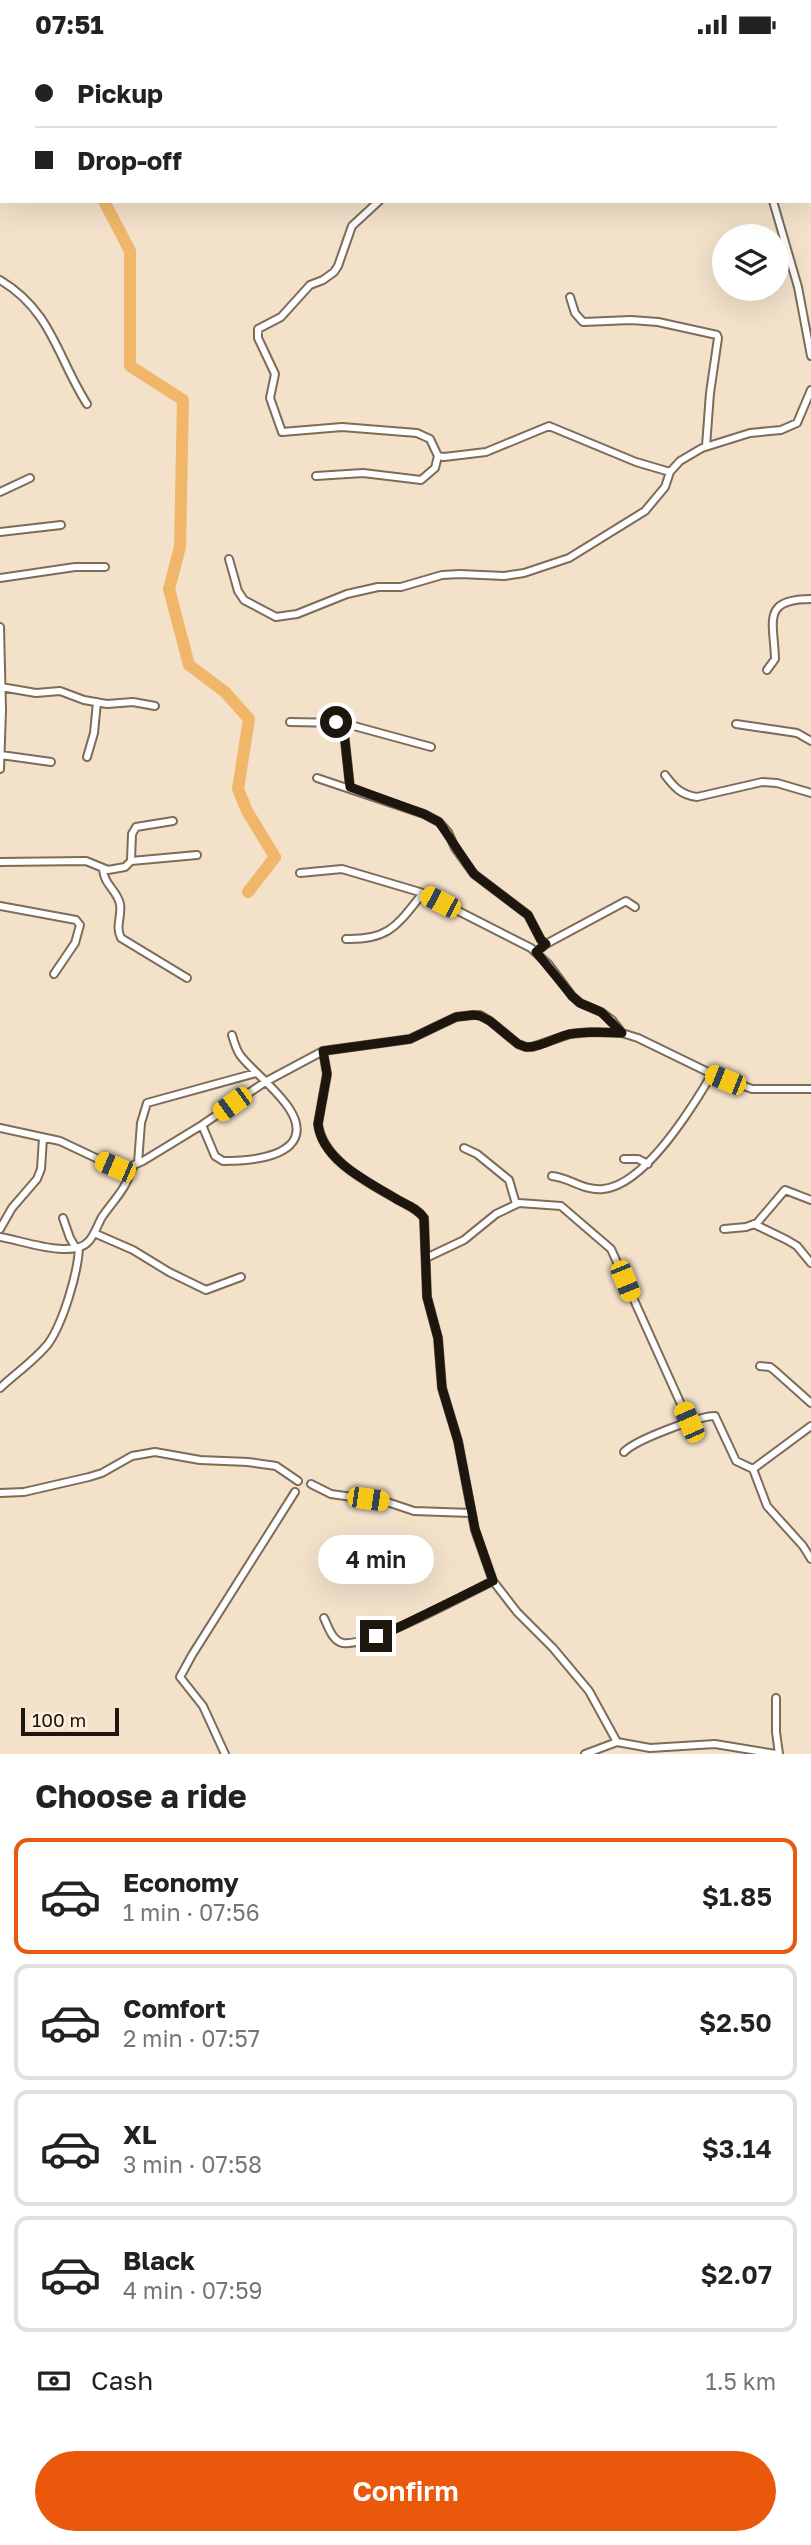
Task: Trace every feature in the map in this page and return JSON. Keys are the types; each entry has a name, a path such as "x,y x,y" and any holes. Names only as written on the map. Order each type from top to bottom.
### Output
{"street":[{"path":"316,476 363,473 421,480 435,468 438,456 430,439 417,433 342,427 285,433 279,428 270,398 275,374 258,338 258,329 281,317 310,285 334,272 352,226 377,203"},
{"path":"774,203 798,287 811,356"},
{"path":"0,280 29,302 45,321 75,386 87,404"},
{"path":"570,297 575,313 583,321 658,322 716,335 718,338 706,446"},
{"path":"229,559 238,591 244,600 276,617 297,614 347,594 378,587 401,587 442,575 504,576 524,573 569,558 645,511 665,487 670,472 680,461 706,446 750,433 791,427 800,420 811,390"},
{"path":"438,456 486,452 549,426 624,457 670,472"},
{"path":"0,492 30,478"},
{"path":"0,532 61,525"},
{"path":"0,577 75,567 105,567"},
{"path":"767,670 775,659 772,615 777,607 792,601 811,599"},
{"path":"0,627 0,769"},
{"path":"1,687 36,693 60,691 73,697 107,704 133,702 155,706"},
{"path":"87,757 94,733 97,702"},
{"path":"290,722 343,723 431,747"},
{"path":"343,723 350,787"},
{"path":"736,724 797,733 811,741"},
{"path":"1,755 51,762"},
{"path":"665,775 676,788 686,795 696,797 762,782 777,783 811,793"},
{"path":"317,778 350,787 439,822 474,874 528,915 541,940 546,944"},
{"path":"131,861 132,834 136,827 173,821"},
{"path":"0,862 86,861 103,869 125,867 131,861 197,855"},
{"path":"103,869 107,884 117,894 120,905 118,927 121,938 187,978"},
{"path":"300,873 342,869 422,893 536,952 572,996 580,1003 601,1012 622,1033"},
{"path":"346,939 372,938 386,934 422,893"},
{"path":"536,952 626,901 635,907"},
{"path":"0,906 76,921 80,925 75,943 54,974"},
{"path":"0,1128 74,1147 115,1167 136,1165 202,1125 265,1081 323,1051 410,1039 463,1016 480,1016 526,1047 570,1034 622,1033 752,1089 811,1089"},
{"path":"202,1125 215,1156 223,1161 275,1154 285,1149 297,1135 297,1123 286,1104 239,1054 232,1035"},
{"path":"323,1051 327,1074 318,1124 324,1142 334,1157 379,1189 423,1215 427,1297 438,1338 442,1388 458,1441 471,1513 493,1581 517,1612 554,1648 589,1691 617,1742"},
{"path":"0,1237 52,1248 78,1247 88,1242 123,1190 136,1165 141,1123 147,1103 256,1073"},
{"path":"552,1175 564,1177 576,1185 605,1189 623,1182 648,1164 669,1139 712,1074"},
{"path":"0,1229 12,1208 37,1179 41,1168 43,1138"},
{"path":"464,1148 477,1154 507,1177 511,1182 516,1204"},
{"path":"624,1159 636,1159 648,1164"},
{"path":"724,1229 754,1224 785,1190 811,1200"},
{"path":"426,1258 464,1240 496,1214 516,1204 524,1202 560,1205 608,1245 689,1422"},
{"path":"0,1388 28,1365 52,1337 72,1287 78,1247 66,1230 63,1218"},
{"path":"754,1224 797,1246 811,1263"},
{"path":"94,1233 133,1250 206,1290 241,1277"},
{"path":"760,1366 770,1367 811,1402"},
{"path":"624,1452 638,1441 689,1422 715,1416 736,1461 753,1469 767,1506 803,1546 811,1559"},
{"path":"753,1469 811,1426"},
{"path":"0,1493 24,1492 89,1477 102,1473 132,1456 155,1452 200,1460 276,1466 298,1481"},
{"path":"311,1484 331,1494 387,1502 414,1511 471,1513"},
{"path":"225,1754 203,1706 180,1677 295,1492"},
{"path":"324,1618 334,1638 340,1642 367,1638 387,1633 493,1581"},
{"path":"585,1754 617,1742 651,1751 715,1744 777,1754 776,1698"}],"waterway":[{"path":"105,203 130,251 130,366 183,400 180,547 169,589 189,665 225,692 249,719 238,789 247,811 275,857 248,892"}],"route":[{"path":"336,722 343,723 350,787 439,822 474,874 528,915 541,940 546,944 536,952 572,996 612,1020 622,1033 570,1034 526,1047 480,1016 463,1016 410,1039 323,1051 327,1074 318,1124 328,1151 379,1189 417,1210 424,1218 425,1280 438,1338 442,1388 458,1441 475,1529 493,1581 376,1636"}]}
